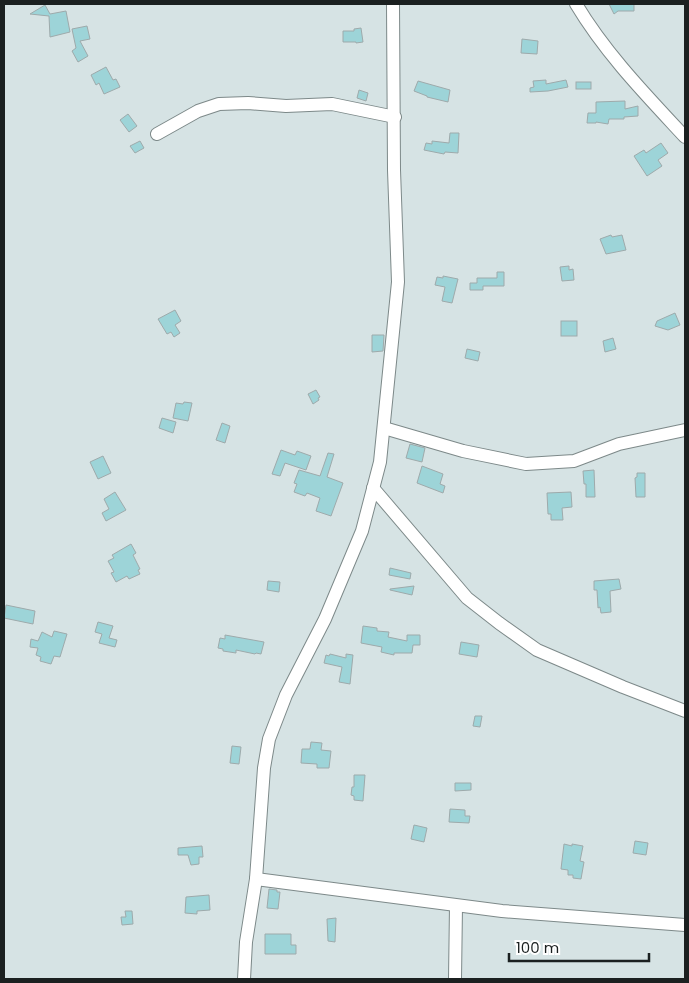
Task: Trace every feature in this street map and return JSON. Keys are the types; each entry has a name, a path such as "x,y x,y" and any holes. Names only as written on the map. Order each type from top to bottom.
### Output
{"street":[{"path":"244,979 246,942 256,879 264,768 269,738 286,695 324,619 362,531 380,462 398,282 394,170 393,4"},
{"path":"576,4 620,66 685,137"},
{"path":"157,134 198,111 219,104 248,103 286,106 332,104 394,117"},
{"path":"384,428 463,451 526,464 574,461 619,444 685,430"},
{"path":"373,488 467,598 499,623 537,650 685,711"},
{"path":"256,879 502,911 685,925"},
{"path":"455,979 456,906"}],"building":[{"path":"609,4 634,4 634,11 618,11 614,14"},
{"path":"45,5 50,14 66,11 70,32 50,37 49,16 30,14"},
{"path":"87,26 90,39 80,41 88,56 78,62 72,51 76,48 72,29"},
{"path":"361,28 363,42 343,42 343,31 354,31 354,29"},
{"path":"522,39 538,41 537,54 521,53"},
{"path":"106,67 113,80 116,79 120,87 104,94 99,83 96,85 91,75"},
{"path":"546,80 546,84 566,80 568,87 530,92 530,88 534,87 533,81"},
{"path":"418,81 450,90 448,102 427,97 414,91"},
{"path":"576,82 591,82 591,89 576,89"},
{"path":"359,90 368,93 366,101 357,98"},
{"path":"625,101 625,109 638,106 638,116 624,117 624,119 609,119 608,124 587,123 588,113 596,113 596,102"},
{"path":"128,114 137,126 129,132 120,120"},
{"path":"450,133 459,133 458,153 445,152 444,154 424,150 426,143 432,144 432,141 449,143"},
{"path":"140,141 144,148 135,153 130,146"},
{"path":"661,143 668,153 658,160 662,166 647,176 634,156 644,150 646,153"},
{"path":"611,235 612,237 622,235 626,250 606,254 600,239"},
{"path":"569,266 569,270 573,269 574,280 562,281 560,267"},
{"path":"497,272 504,272 504,286 483,286 483,290 470,290 470,283 477,283 477,278 497,278"},
{"path":"443,276 458,279 452,303 442,301 445,287 435,285 437,277 443,278"},
{"path":"175,310 181,321 175,325 180,333 174,337 171,332 167,334 158,319"},
{"path":"675,313 680,325 668,330 655,326 657,321"},
{"path":"561,321 577,321 577,336 561,336"},
{"path":"372,335 384,335 383,351 372,352"},
{"path":"613,338 616,349 605,352 603,341"},
{"path":"467,349 480,352 478,361 465,358"},
{"path":"316,390 320,397 313,404 308,394"},
{"path":"184,402 192,403 188,421 173,418 176,403 183,404"},
{"path":"162,418 176,422 173,433 159,428"},
{"path":"222,423 230,426 225,443 216,440"},
{"path":"410,444 425,448 422,462 406,458"},
{"path":"281,450 295,455 297,451 311,456 306,470 285,463 280,476 272,474"},
{"path":"328,453 334,454 327,477 343,483 331,516 316,511 320,498 307,493 305,496 294,492 297,484 294,483 299,470 320,476"},
{"path":"103,456 111,473 98,479 90,462"},
{"path":"422,466 443,474 440,484 445,486 443,493 417,483"},
{"path":"594,470 595,497 586,497 583,471"},
{"path":"637,473 645,473 645,497 636,497 635,478"},
{"path":"115,492 126,510 106,521 102,513 109,509 104,499"},
{"path":"571,492 572,507 562,508 563,520 551,520 551,514 548,514 547,493"},
{"path":"131,544 136,553 133,555 140,569 138,570 140,574 129,579 127,576 116,582 111,573 114,572 108,561 114,558 112,555"},
{"path":"390,568 411,573 410,579 389,575"},
{"path":"619,579 621,589 610,591 611,612 601,613 600,607 598,608 597,590 594,590 594,581"},
{"path":"268,581 280,582 279,592 267,590"},
{"path":"414,586 412,595 390,590 390,589"},
{"path":"6,605 35,611 33,624 4,618"},
{"path":"98,622 113,626 109,638 117,640 115,647 99,643 102,634 95,632"},
{"path":"363,626 377,628 377,631 389,632 388,637 407,641 407,635 420,635 420,645 413,645 412,653 394,653 394,655 381,652 382,647 361,643"},
{"path":"54,631 67,634 60,657 54,656 51,664 40,661 41,657 36,655 38,648 30,647 31,639 38,641 42,632 52,637"},
{"path":"225,635 264,642 261,654 236,650 236,653 223,651 223,649 218,648 220,638 225,639"},
{"path":"461,642 479,645 477,657 459,654"},
{"path":"330,654 346,658 346,654 353,655 350,684 339,682 342,667 324,663 326,655 329,656"},
{"path":"475,716 482,716 480,727 473,726"},
{"path":"311,742 322,743 321,750 331,751 329,768 317,768 317,764 301,763 302,749 310,749"},
{"path":"232,746 241,747 239,764 230,763"},
{"path":"354,775 365,775 363,801 354,800 354,796 351,795 352,787 354,787"},
{"path":"455,783 471,783 471,790 455,791"},
{"path":"450,809 465,810 465,816 470,816 469,823 449,822"},
{"path":"414,825 427,828 424,842 411,839"},
{"path":"635,841 648,843 646,855 633,853"},
{"path":"564,844 583,846 580,861 584,862 581,879 573,878 573,875 568,875 568,870 561,869"},
{"path":"202,846 203,857 199,857 199,864 191,865 188,855 178,855 178,848"},
{"path":"269,889 280,892 278,909 267,908"},
{"path":"209,895 210,910 197,911 197,914 185,913 186,897"},
{"path":"125,911 132,911 133,924 122,925 121,917 126,917"},
{"path":"336,918 335,942 328,941 327,919"},
{"path":"265,934 291,934 291,945 296,945 296,954 265,954"}]}
